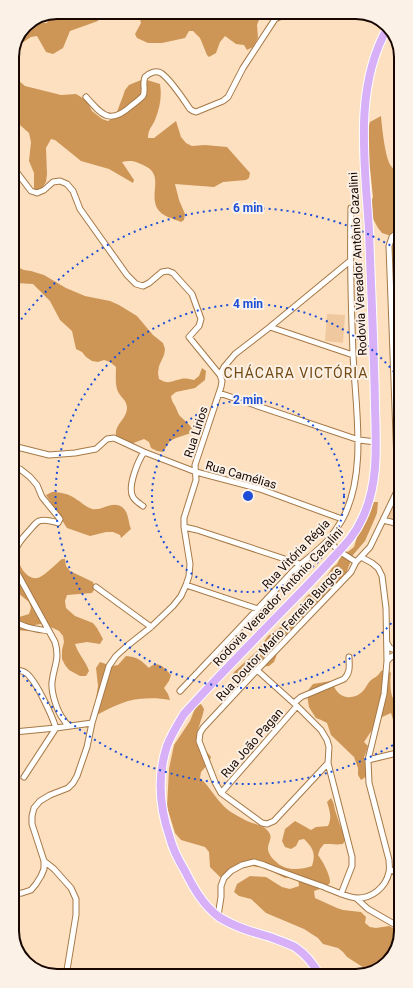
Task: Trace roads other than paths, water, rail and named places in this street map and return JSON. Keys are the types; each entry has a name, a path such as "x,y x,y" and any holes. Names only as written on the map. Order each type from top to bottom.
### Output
{"main road":[{"name":"Rodovia Vereador Antônio Cazalini","path":"316,969 305,956 294,947 279,940 229,923 208,907 194,888 176,855 165,823 160,787 162,766 167,746 175,728 188,710 351,538 358,528 369,503 375,474 376,442 375,374 364,150 364,112 371,69 385,33"}],"street":[{"path":"86,97 101,113 109,116 116,116 124,112 142,96 144,91 144,80 153,72 157,71 167,78 193,111 196,112 223,101 228,97 243,68 275,19"},
{"path":"19,175 31,191 37,193 44,190 53,182 60,181 67,184 72,191 80,209 127,274 136,284 143,286 162,272 168,271 173,273 192,294 201,319 199,326 188,337 220,376"},
{"name":"Rua Vitória Régia","path":"180,691 300,564 328,540 337,528 352,493 356,475 359,440 353,355 350,261 351,208"},
{"path":"394,235 389,246 394,381"},
{"name":"Rua Lirios","path":"92,724 109,666 116,656 151,627 173,606 181,596 186,585 189,576 190,564 184,518 196,480 195,465 219,393 222,381 220,376 224,367 235,354 350,261"},
{"path":"270,327 353,355"},
{"path":"219,393 359,440 376,442"},
{"name":"Rua Camélias","path":"19,448 49,455 75,453 96,449 107,440 114,438 144,452 196,472 260,489 342,518"},
{"path":"143,506 132,496 131,490 132,481 140,458 144,452"},
{"path":"19,469 30,477 37,485 42,497 60,519 58,523 44,520 39,521 19,542"},
{"name":"Rua Doutor Mario Ferreira Burgos","path":"221,793 215,782 199,741 200,733 257,670 351,572 356,562 370,547 394,497"},
{"path":"383,520 394,523"},
{"path":"184,527 300,564"},
{"path":"328,540 339,551 356,562"},
{"path":"218,916 221,886 224,878 231,871 242,865 254,862 341,894 356,898 366,897 375,893 382,888 387,879 390,870 389,860 369,784 368,760 384,694 387,661 386,608 382,576 378,568 361,557"},
{"path":"19,576 55,642 58,658 52,688 59,712 64,721 71,726"},
{"path":"186,585 258,609"},
{"path":"96,587 151,627"},
{"path":"19,624 29,628 49,631"},
{"path":"386,641 390,648 394,650"},
{"path":"387,661 394,655"},
{"path":"295,704 301,697 344,679 350,671 349,656"},
{"path":"19,670 25,672 38,688 53,718 56,728 24,777"},
{"path":"257,670 321,730 327,740 329,747 328,763 352,858 352,866 341,894"},
{"name":"Rua João Pagan","path":"221,793 295,704"},
{"path":"19,732 92,724 87,748 73,783 68,788 50,795 40,801 34,808 32,824 44,861 44,869 31,890 19,894"},
{"path":"368,760 394,754"},
{"path":"221,793 262,823 267,824 274,821 328,763"},
{"path":"44,861 52,866 71,888 76,899 76,915 67,969"},
{"path":"390,870 394,871"},
{"path":"356,898 368,909 394,924"}],"district":[{"name":"CHÁCARA VICTÓRIA","path":"296,373"}]}
